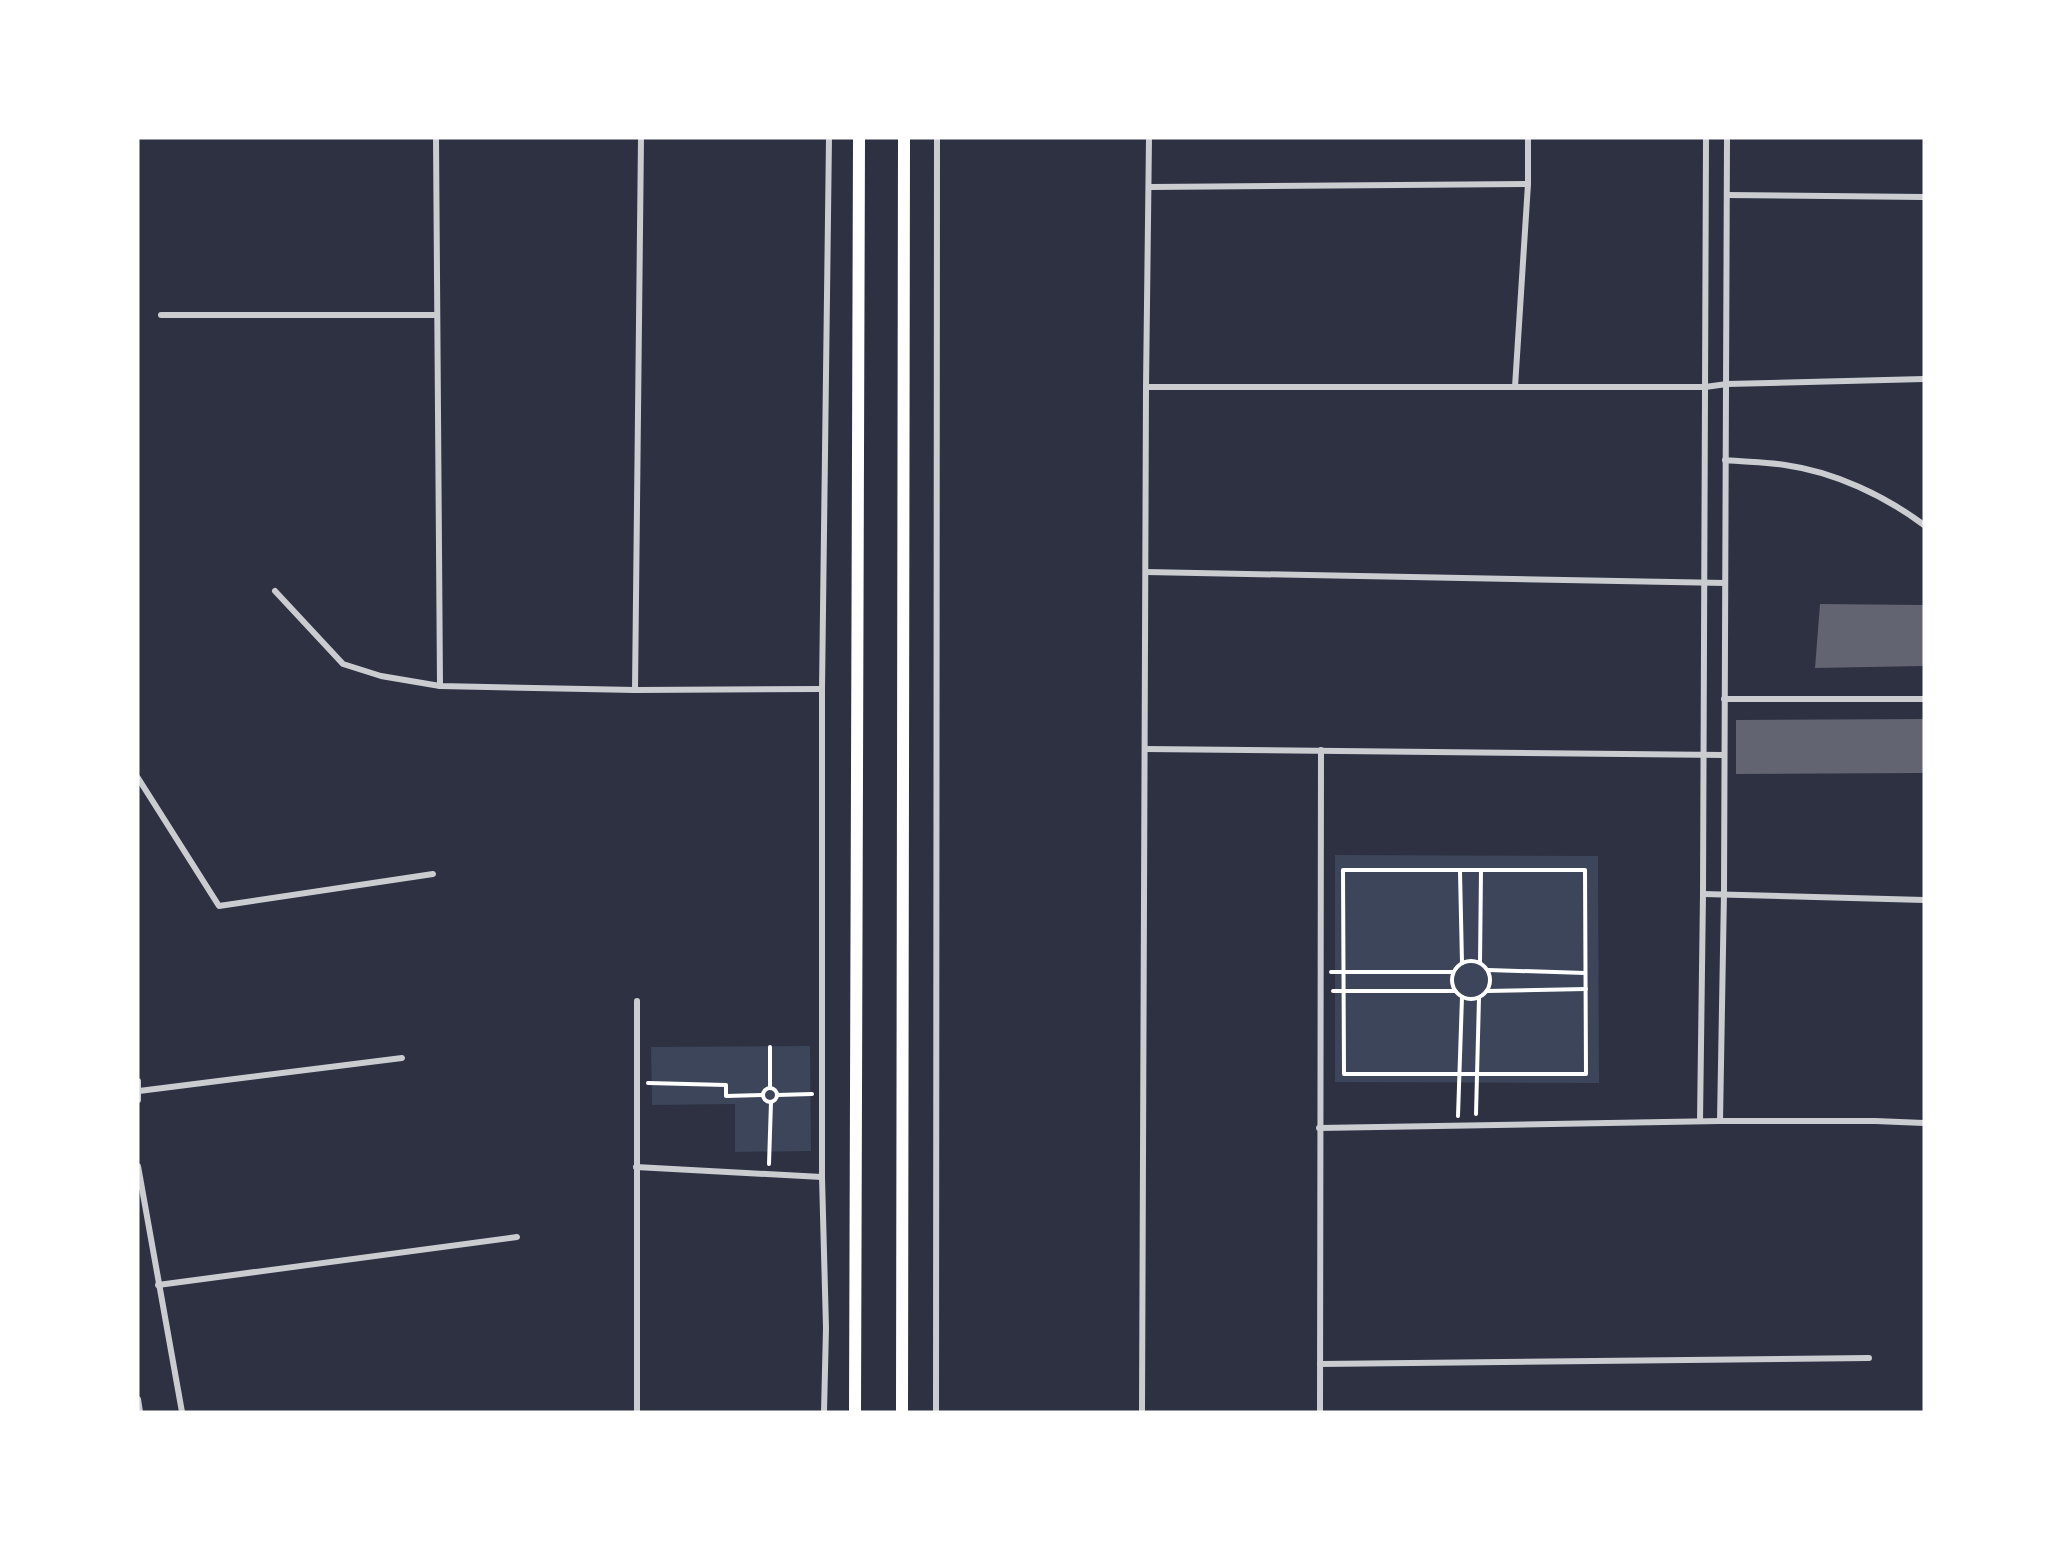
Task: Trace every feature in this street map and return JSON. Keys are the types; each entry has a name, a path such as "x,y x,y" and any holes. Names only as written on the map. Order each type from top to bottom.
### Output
{"main road":[{"path":"855,1412 859,138"},
{"path":"902,1412 904,138"}],"street":[{"path":"436,138 441,686"},
{"path":"635,690 641,138"},
{"path":"824,1412 826,1328 822,1177 822,689 829,138"},
{"path":"936,1412 937,138"},
{"path":"1143,1412 1146,387 1149,138"},
{"path":"1515,387 1528,184 1528,138"},
{"path":"1700,1122 1706,138"},
{"path":"1720,1121 1724,893 1727,138"},
{"path":"1150,187 1528,184"},
{"path":"1727,195 1924,197"},
{"path":"161,315 437,315"},
{"path":"1146,387 1705,387 1727,384 1924,379"},
{"path":"1725,460 1786,465 1845,481 1900,507 1924,525"},
{"path":"1146,572 1725,583"},
{"path":"275,591 343,664 381,676 441,686 635,690 822,689"},
{"path":"1724,699 1924,699"},
{"path":"1145,749 1724,755"},
{"path":"1320,1412 1321,750"},
{"path":"138,778 219,906 433,874"},
{"path":"1703,894 1924,900"},
{"path":"637,1000 637,1412"},
{"path":"139,1091 402,1059"},
{"path":"138,1081 138,1100"},
{"path":"1319,1128 1720,1121 1924,1123"},
{"path":"138,1166 182,1412"},
{"path":"636,1167 822,1177"},
{"path":"158,1286 517,1237"},
{"path":"1320,1364 1869,1358"},
{"path":"138,1400 140,1412"}],"path":[{"path":"1343,870 1585,870 1586,1074 1478,1076 1344,1074 1344,972 1343,870"},
{"path":"1480,963 1481,870"},
{"path":"1461,872 1462,963"},
{"path":"1474,961 1488,970 1490,981 1487,991 1479,998 1462,997 1452,985 1453,972 1462,963 1474,961"},
{"path":"1488,970 1585,973"},
{"path":"1321,972 1453,972"},
{"path":"1487,991 1586,989"},
{"path":"1321,991 1455,991"},
{"path":"1457,1126 1462,997"},
{"path":"1476,1125 1479,998"},
{"path":"770,1047 770,1087"},
{"path":"637,1083 726,1085 726,1096 762,1095"},
{"path":"762,1095 766,1088 770,1087"},
{"path":"762,1095 764,1100 771,1102 776,1100 776,1090 770,1087"},
{"path":"777,1095 822,1094"},
{"path":"769,1174 771,1102"}],"shaded area":[{"path":"1335,855 1598,856 1599,1083 1335,1082"},
{"path":"810,1046 811,1151 735,1152 735,1104 652,1105 651,1047"}],"building":[{"path":"1820,604 1924,605 1924,666 1815,668"},
{"path":"1924,719 1924,773 1736,774 1736,720"}]}
